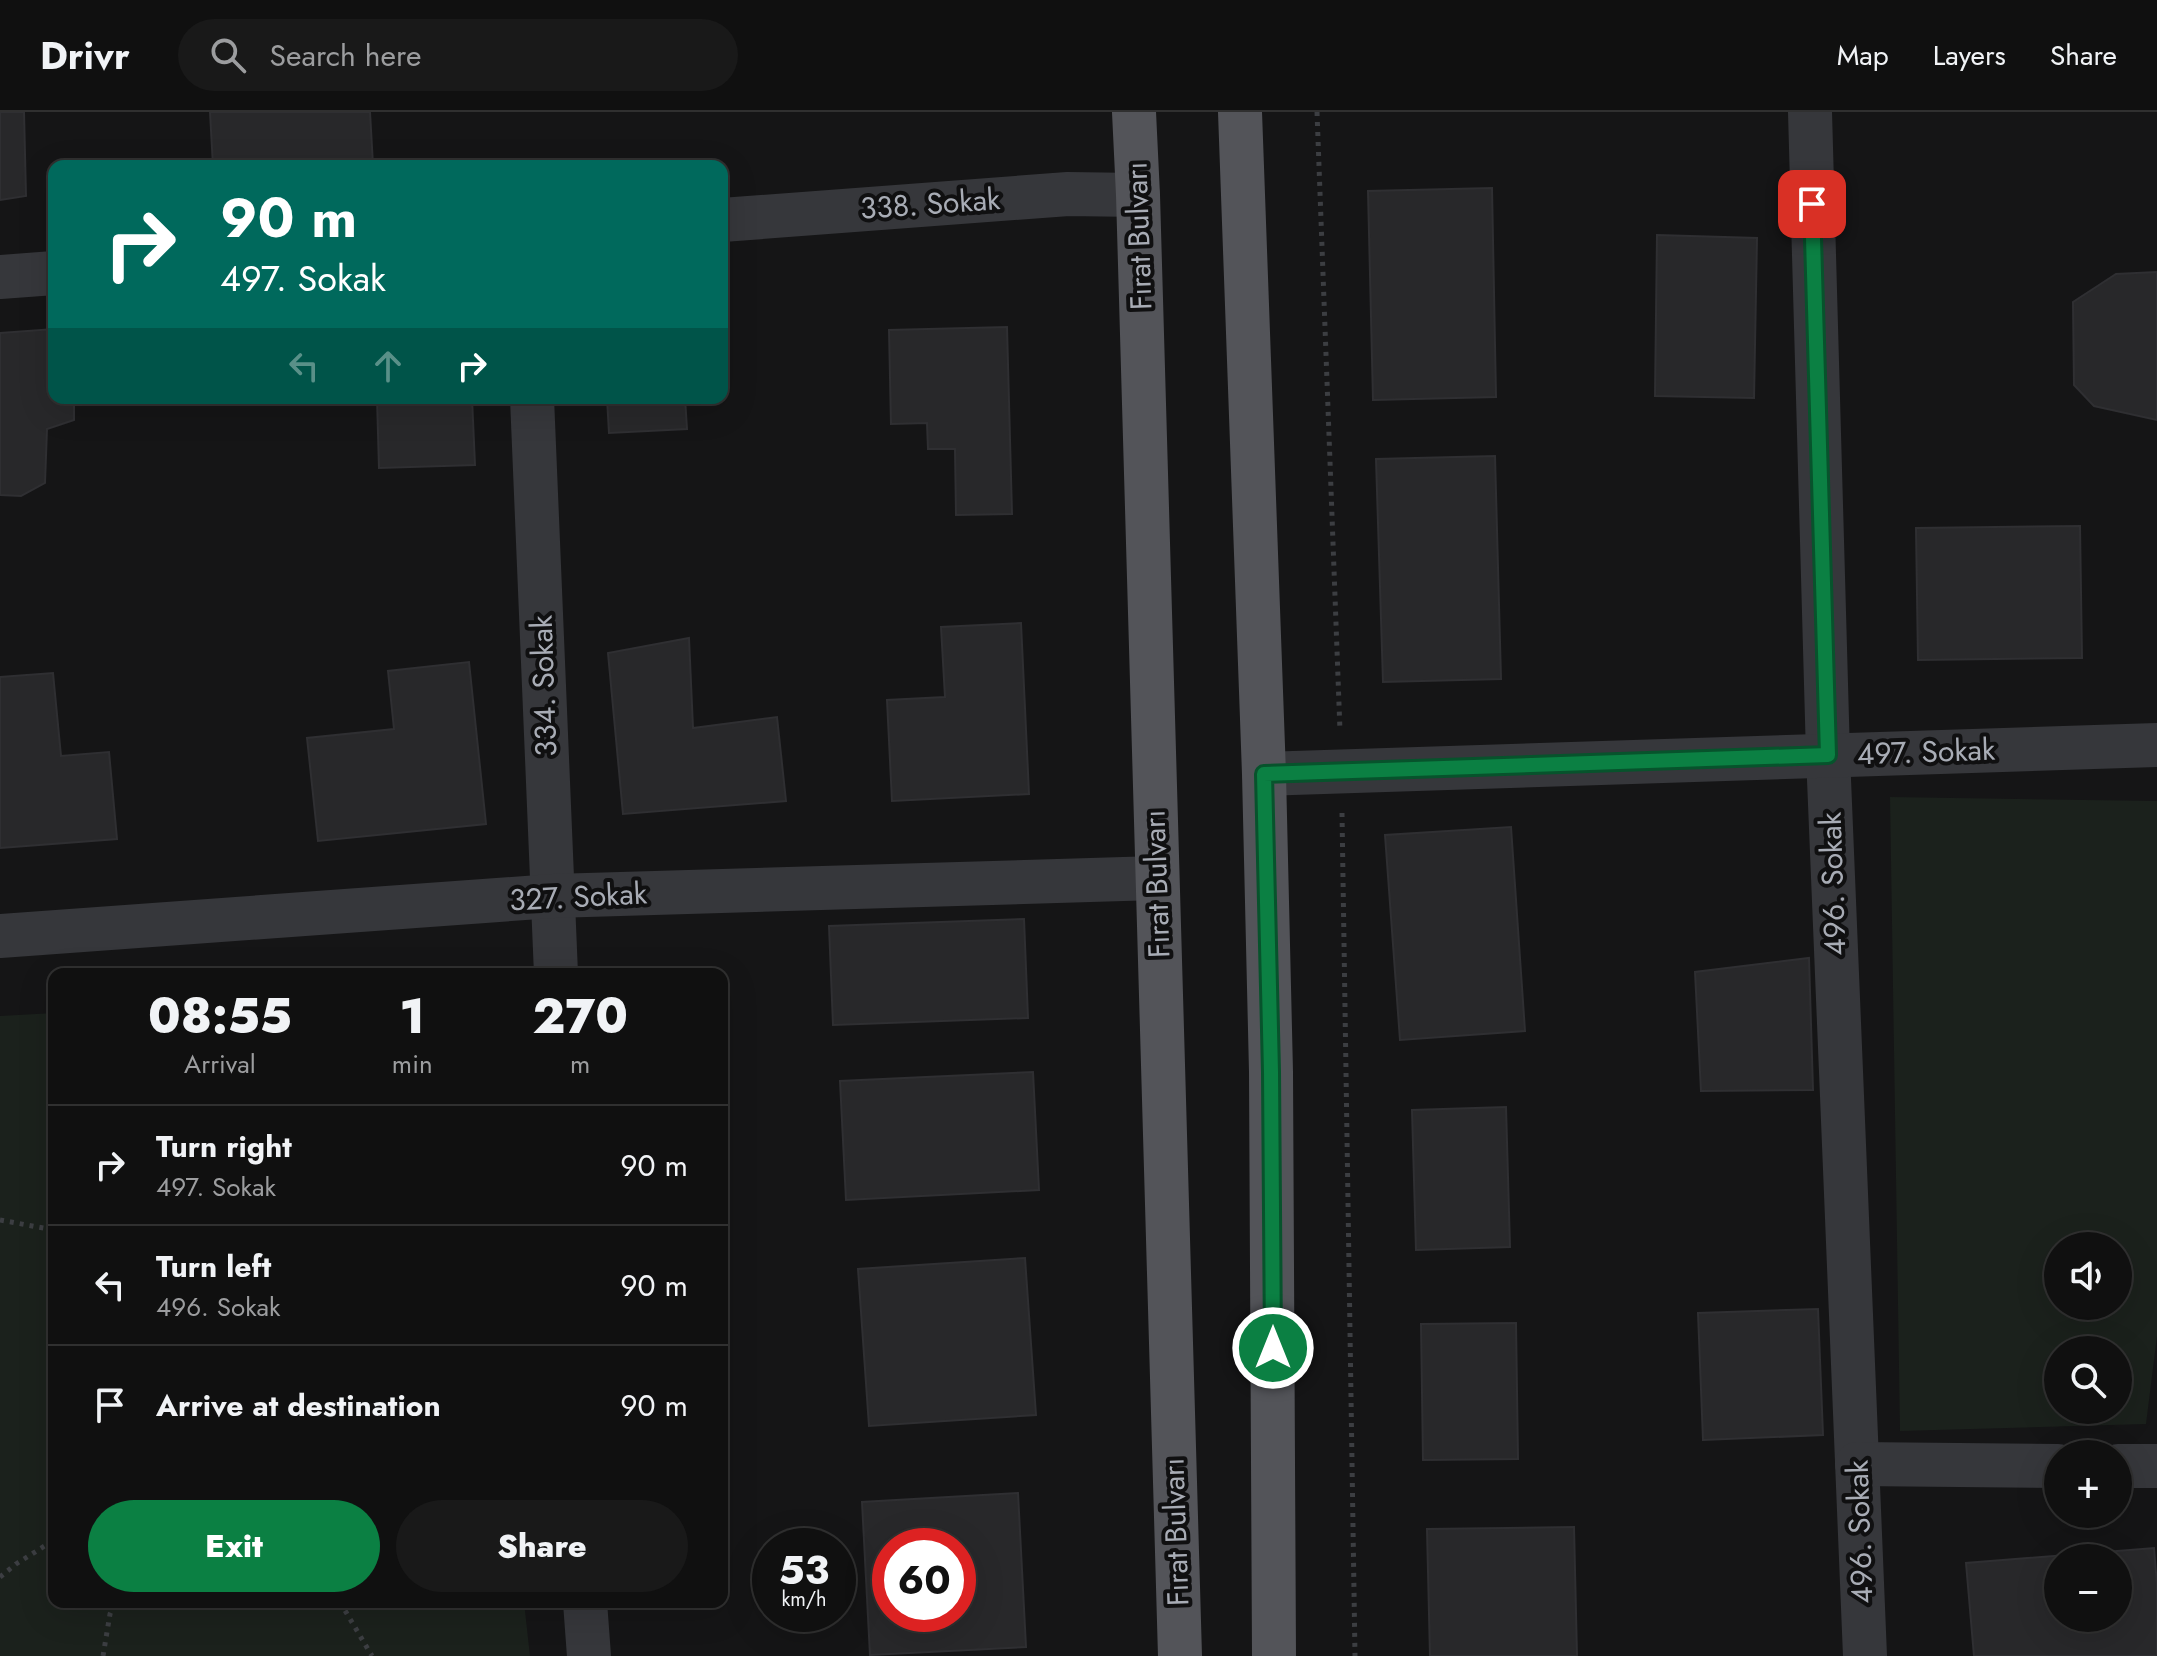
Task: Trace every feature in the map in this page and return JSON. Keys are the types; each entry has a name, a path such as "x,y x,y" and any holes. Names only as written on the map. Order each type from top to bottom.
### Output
{"main road":[{"name":"Fırat Bulvarı","path":"1134,112 1180,1656"},
{"path":"1240,112 1264,774 1271,1072 1274,1656"}],"street":[{"name":"496. Sokak","path":"1810,112 1828,755 1865,1656"},
{"name":"338. Sokak","path":"728,220 1068,194 1138,195"},
{"path":"0,277 48,273"},
{"name":"334. Sokak","path":"532,404 556,968"},
{"name":"497. Sokak","path":"1264,774 2157,745"},
{"name":"327. Sokak","path":"0,936 553,896 1157,878"},
{"path":"1857,1464 2044,1466"},
{"path":"2132,1466 2157,1466"},
{"path":"585,1608 589,1656"}],"path":[{"path":"1317,112 1341,771 1355,1656"},
{"path":"0,1220 48,1228"},
{"path":"0,1577 48,1544"},
{"path":"103,1656 112,1608"},
{"path":"344,1608 372,1656"}],"shaded area":[{"path":"1890,797 2157,801 2157,1336 2146,1424 1900,1431"},
{"path":"48,1013 48,1608 525,1608 530,1656 0,1656 0,1016"}],"building":[{"path":"0,112 24,112 26,196 0,200"},
{"path":"210,112 370,112 373,160 213,160"},
{"path":"1492,188 1496,397 1373,400 1368,191"},
{"path":"1657,235 1757,238 1754,398 1655,396"},
{"path":"2157,272 2157,420 2094,406 2074,385 2073,302 2116,274"},
{"path":"1007,327 1012,514 956,515 955,449 928,449 927,423 891,424 889,330"},
{"path":"48,329 48,404 74,404 74,420 47,429 45,483 21,496 0,495 0,333"},
{"path":"377,404 472,404 475,465 379,468"},
{"path":"607,404 685,404 687,429 609,433"},
{"path":"1495,456 1501,679 1383,682 1376,459"},
{"path":"2080,526 2082,658 1918,660 1916,528"},
{"path":"1021,623 1029,794 892,801 887,700 945,697 941,627"},
{"path":"689,638 693,728 777,717 786,801 623,814 608,653"},
{"path":"469,662 486,824 318,841 307,738 394,729 388,671"},
{"path":"53,673 61,756 109,752 117,839 0,848 0,677"},
{"path":"1511,827 1525,1031 1400,1040 1385,835"},
{"path":"1024,919 1028,1018 833,1025 829,926"},
{"path":"1809,958 1813,1090 1701,1091 1695,972"},
{"path":"1033,1072 1039,1190 846,1200 840,1081"},
{"path":"1506,1107 1510,1247 1416,1250 1412,1110"},
{"path":"1025,1258 1036,1415 869,1426 858,1269"},
{"path":"1818,1309 1823,1435 1703,1440 1698,1313"},
{"path":"1516,1323 1518,1459 1423,1460 1421,1324"},
{"path":"1018,1493 1026,1647 870,1655 862,1502"},
{"path":"1574,1527 1577,1656 1430,1656 1427,1529"},
{"path":"2154,1548 2157,1656 1974,1656 1966,1563 2044,1557 2044,1632 2132,1632 2132,1550"}],"route":[{"path":"1273,1348 1264,774 1828,755 1812,204"}]}
